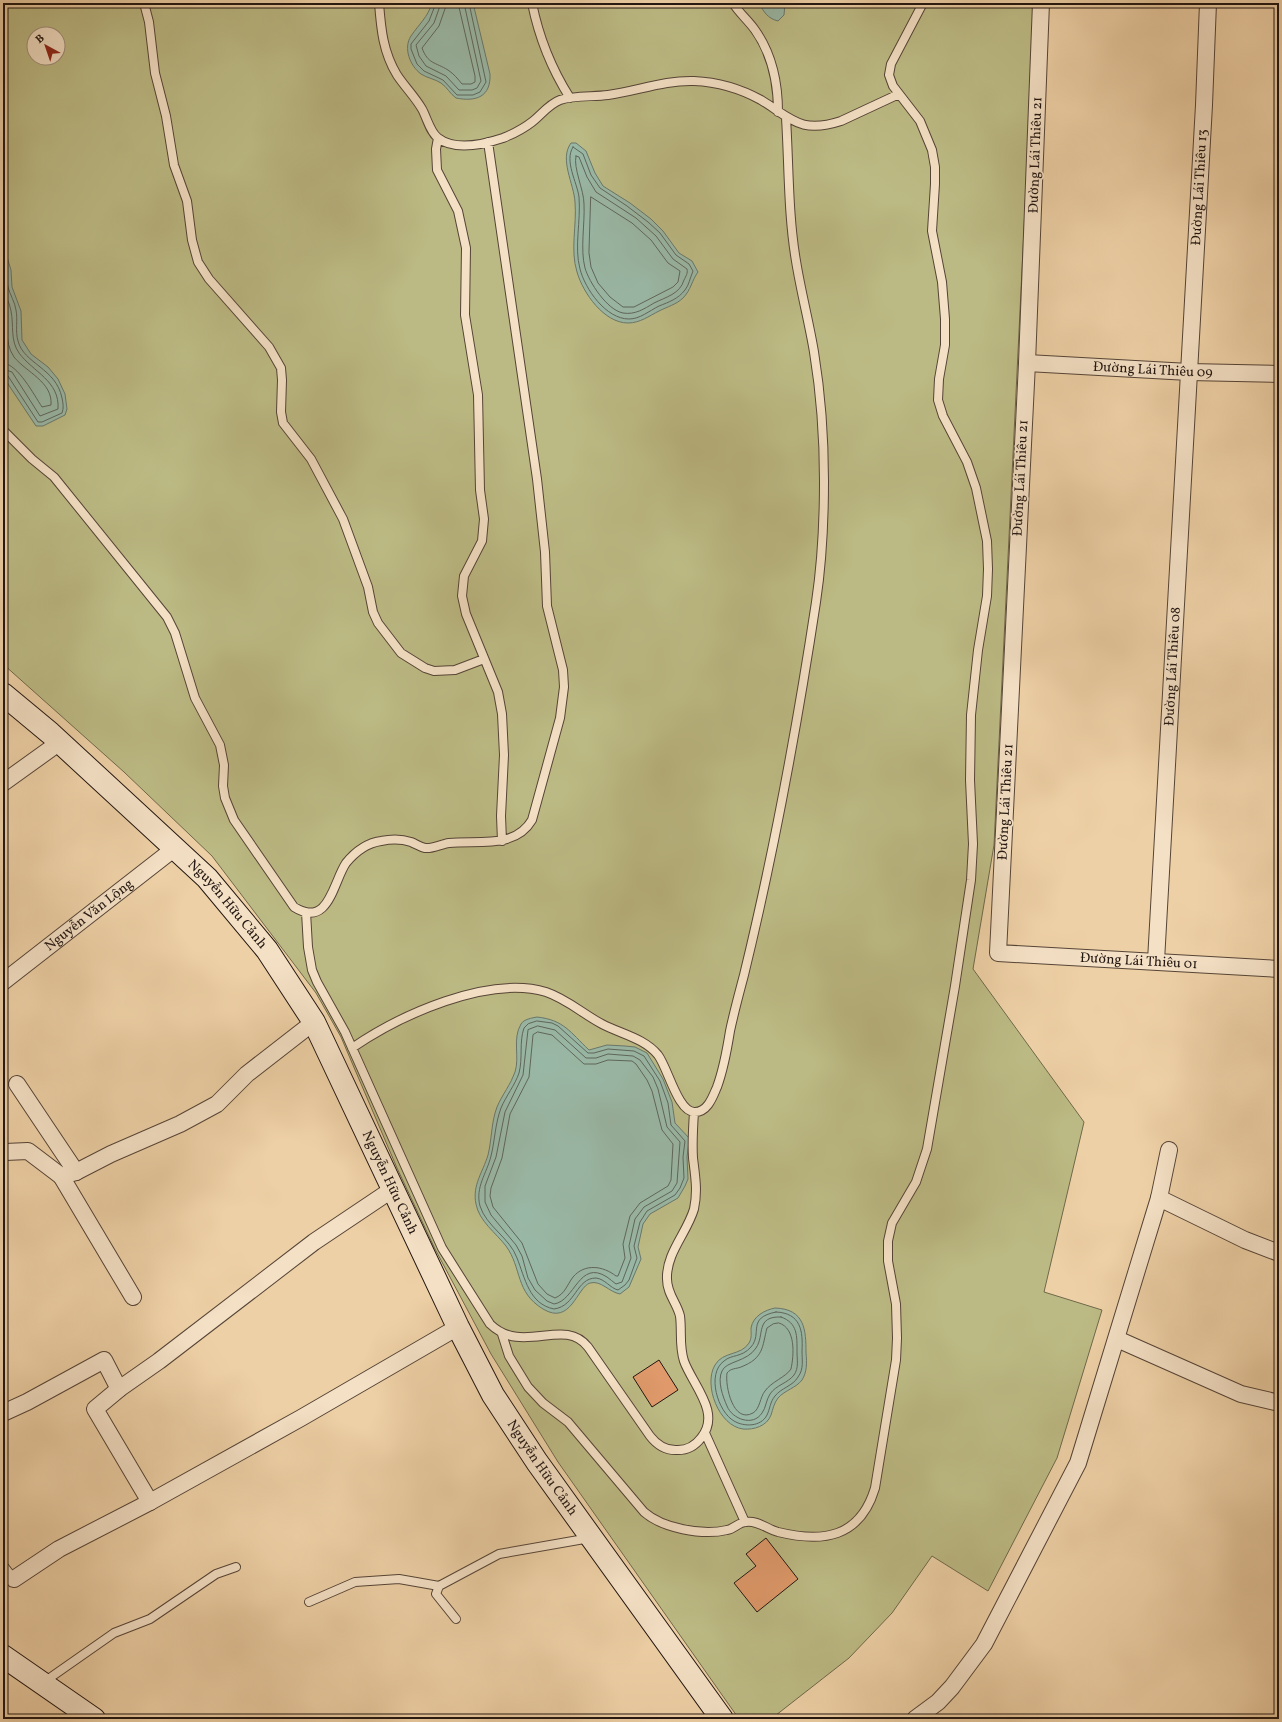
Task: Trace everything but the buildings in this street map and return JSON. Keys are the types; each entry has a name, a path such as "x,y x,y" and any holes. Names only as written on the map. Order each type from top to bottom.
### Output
{"street":[{"name":"Đường Lái Thiêu 21","path":"998,953 1027,363 1042,3"},
{"name":"Đường Lái Thiêu 13","path":"1189,372 1204,105 1208,3"},
{"name":"Đường Lái Thiêu 09","path":"1027,363 1189,372 1279,374"},
{"name":"Đường Lái Thiêu 08","path":"1156,961 1189,372"},
{"name":"Nguyễn Hữu Cảnh","path":"3,694 60,742 207,878 267,950 314,1022 483,1378 515,1430 722,1719"},
{"path":"3,783 60,742"},
{"name":"Nguyễn Văn Lộng","path":"3,982 175,848"},
{"name":"Đường Lái Thiêu 01","path":"998,953 1279,968"},
{"path":"69,1174 180,1124 217,1104 247,1074 314,1022"},
{"path":"17,1084 69,1174 134,1297"},
{"path":"915,1719 938,1702 984,1644 1078,1463 1159,1198 1170,1150"},
{"path":"3,1154 6,1152 28,1151 69,1174"},
{"path":"150,1502 95,1409 119,1389 159,1361 314,1242 393,1189"},
{"path":"1159,1198 1245,1240 1279,1253"},
{"path":"14,1579 59,1549 150,1502 308,1414 458,1327"},
{"path":"1117,1339 1241,1394 1279,1403"},
{"path":"3,1413 39,1396 104,1360 119,1389"},
{"path":"3,1656 94,1719"}],"lane":[{"path":"144,3 149,22 155,74 166,116 174,165 187,201 192,240 198,262 209,279 269,347 281,368 281,412 283,423 317,468 343,519 366,580 373,612 378,623 401,653 425,668 434,671 455,670 484,659"},
{"path":"379,3 382,37 391,65 413,95 438,138 448,143 461,145 488,142 517,132 531,123 553,103 570,98 620,93 666,83 696,81 713,83 745,93 786,118 811,126 831,124 899,94"},
{"path":"532,3 541,40 549,60 570,98"},
{"path":"733,3 754,29 767,51 776,81 778,112"},
{"path":"502,1334 509,1356 528,1387 543,1403 568,1422 651,1518 669,1526 709,1532 729,1530 745,1522 753,1522 769,1530 788,1534 817,1536 835,1534 848,1529 854,1523 865,1511 872,1496 896,1345 896,1304 888,1261 888,1241 892,1223 916,1182 928,1149 955,986 972,866 973,844 970,748 974,683 987,596 987,542 976,488 967,462 943,416 938,400 939,379 945,344 945,319 942,282 932,231 935,178 932,150 920,121 889,79 889,70 924,3"},
{"path":"352,1048 390,1024 429,1007 500,989 514,988 535,990 564,999 599,1023 643,1042 653,1050 663,1063 682,1104 689,1111 694,1112 703,1110 710,1102 723,1067 766,879 783,793 816,601 821,560 824,477 823,436 814,353 795,259 786,118"},
{"path":"438,138 436,149 437,170 458,212 466,248 465,315 478,395 480,490 484,520 482,541 464,576 462,596 466,614 498,692 502,714 504,755 501,809 502,841"},
{"path":"3,430 32,459 54,477 167,617 175,632 194,698 220,745 224,765 223,786 228,809 289,902 299,910 306,912 319,910 326,905 334,892 340,873 346,864 353,856 371,844 390,839 401,840 428,848 448,844 502,841 518,836 528,827 532,820 560,718 564,687 560,654 547,606 541,508 488,142"},
{"path":"306,912 307,935 312,970 317,982 352,1048 442,1248 490,1324 502,1334 528,1338 569,1334 580,1339 588,1347 650,1436 662,1447 674,1450 686,1449 697,1443 705,1433 708,1421 708,1413 700,1392 684,1362 681,1343 680,1316 671,1298 667,1279 670,1258 694,1209 696,1197 697,1184 693,1147 694,1112"},
{"path":"705,1433 745,1522"},
{"path":"309,1602 356,1582 399,1579 439,1586 499,1554 593,1538"},
{"path":"3,1565 14,1579"},
{"path":"42,1683 114,1633 150,1619 216,1574 236,1567"},
{"path":"439,1586 436,1594 456,1619"}],"shaded area":[{"path":"3,3 1035,3 994,845 973,969 1084,1122 1044,1292 1102,1310 1057,1458 988,1591 932,1556 892,1613 849,1658 771,1719 739,1719 558,1462 491,1354 435,1249 397,1168 341,1037 316,993 212,856 124,772 3,664"}],"water":[{"path":"432,3 473,3 490,74 488,88 481,96 470,99 456,98 441,83 426,77 417,71 411,62 408,51 409,41 426,16"},
{"path":"759,3 785,3 784,15 778,21 774,20 766,14"},
{"path":"571,143 576,143 586,151 595,173 603,186 630,203 651,219 663,231 679,253 692,261 698,272 688,292 678,302 640,321 628,323 619,322 611,318 589,297 580,280 575,264 575,202 566,156"},
{"path":"3,244 11,270 12,287 21,311 22,340 31,354 48,367 58,379 65,394 67,409 65,415 43,426 36,426 3,374"},
{"path":"537,1017 560,1024 571,1032 589,1050 607,1045 635,1047 647,1053 663,1079 672,1102 675,1123 689,1138 687,1157 688,1179 678,1198 650,1214 643,1224 638,1247 641,1259 629,1287 620,1294 598,1283 590,1283 585,1286 567,1309 560,1313 553,1313 543,1309 528,1295 523,1287 511,1254 484,1221 478,1210 475,1197 475,1191 488,1155 495,1113 515,1072 518,1030 524,1021"},
{"path":"775,1308 785,1309 792,1312 802,1322 806,1345 806,1371 800,1383 778,1398 769,1419 763,1425 751,1429 743,1429 734,1426 720,1413 712,1393 712,1373 715,1365 723,1357 746,1347 751,1337 751,1328 754,1320 767,1310"}]}
